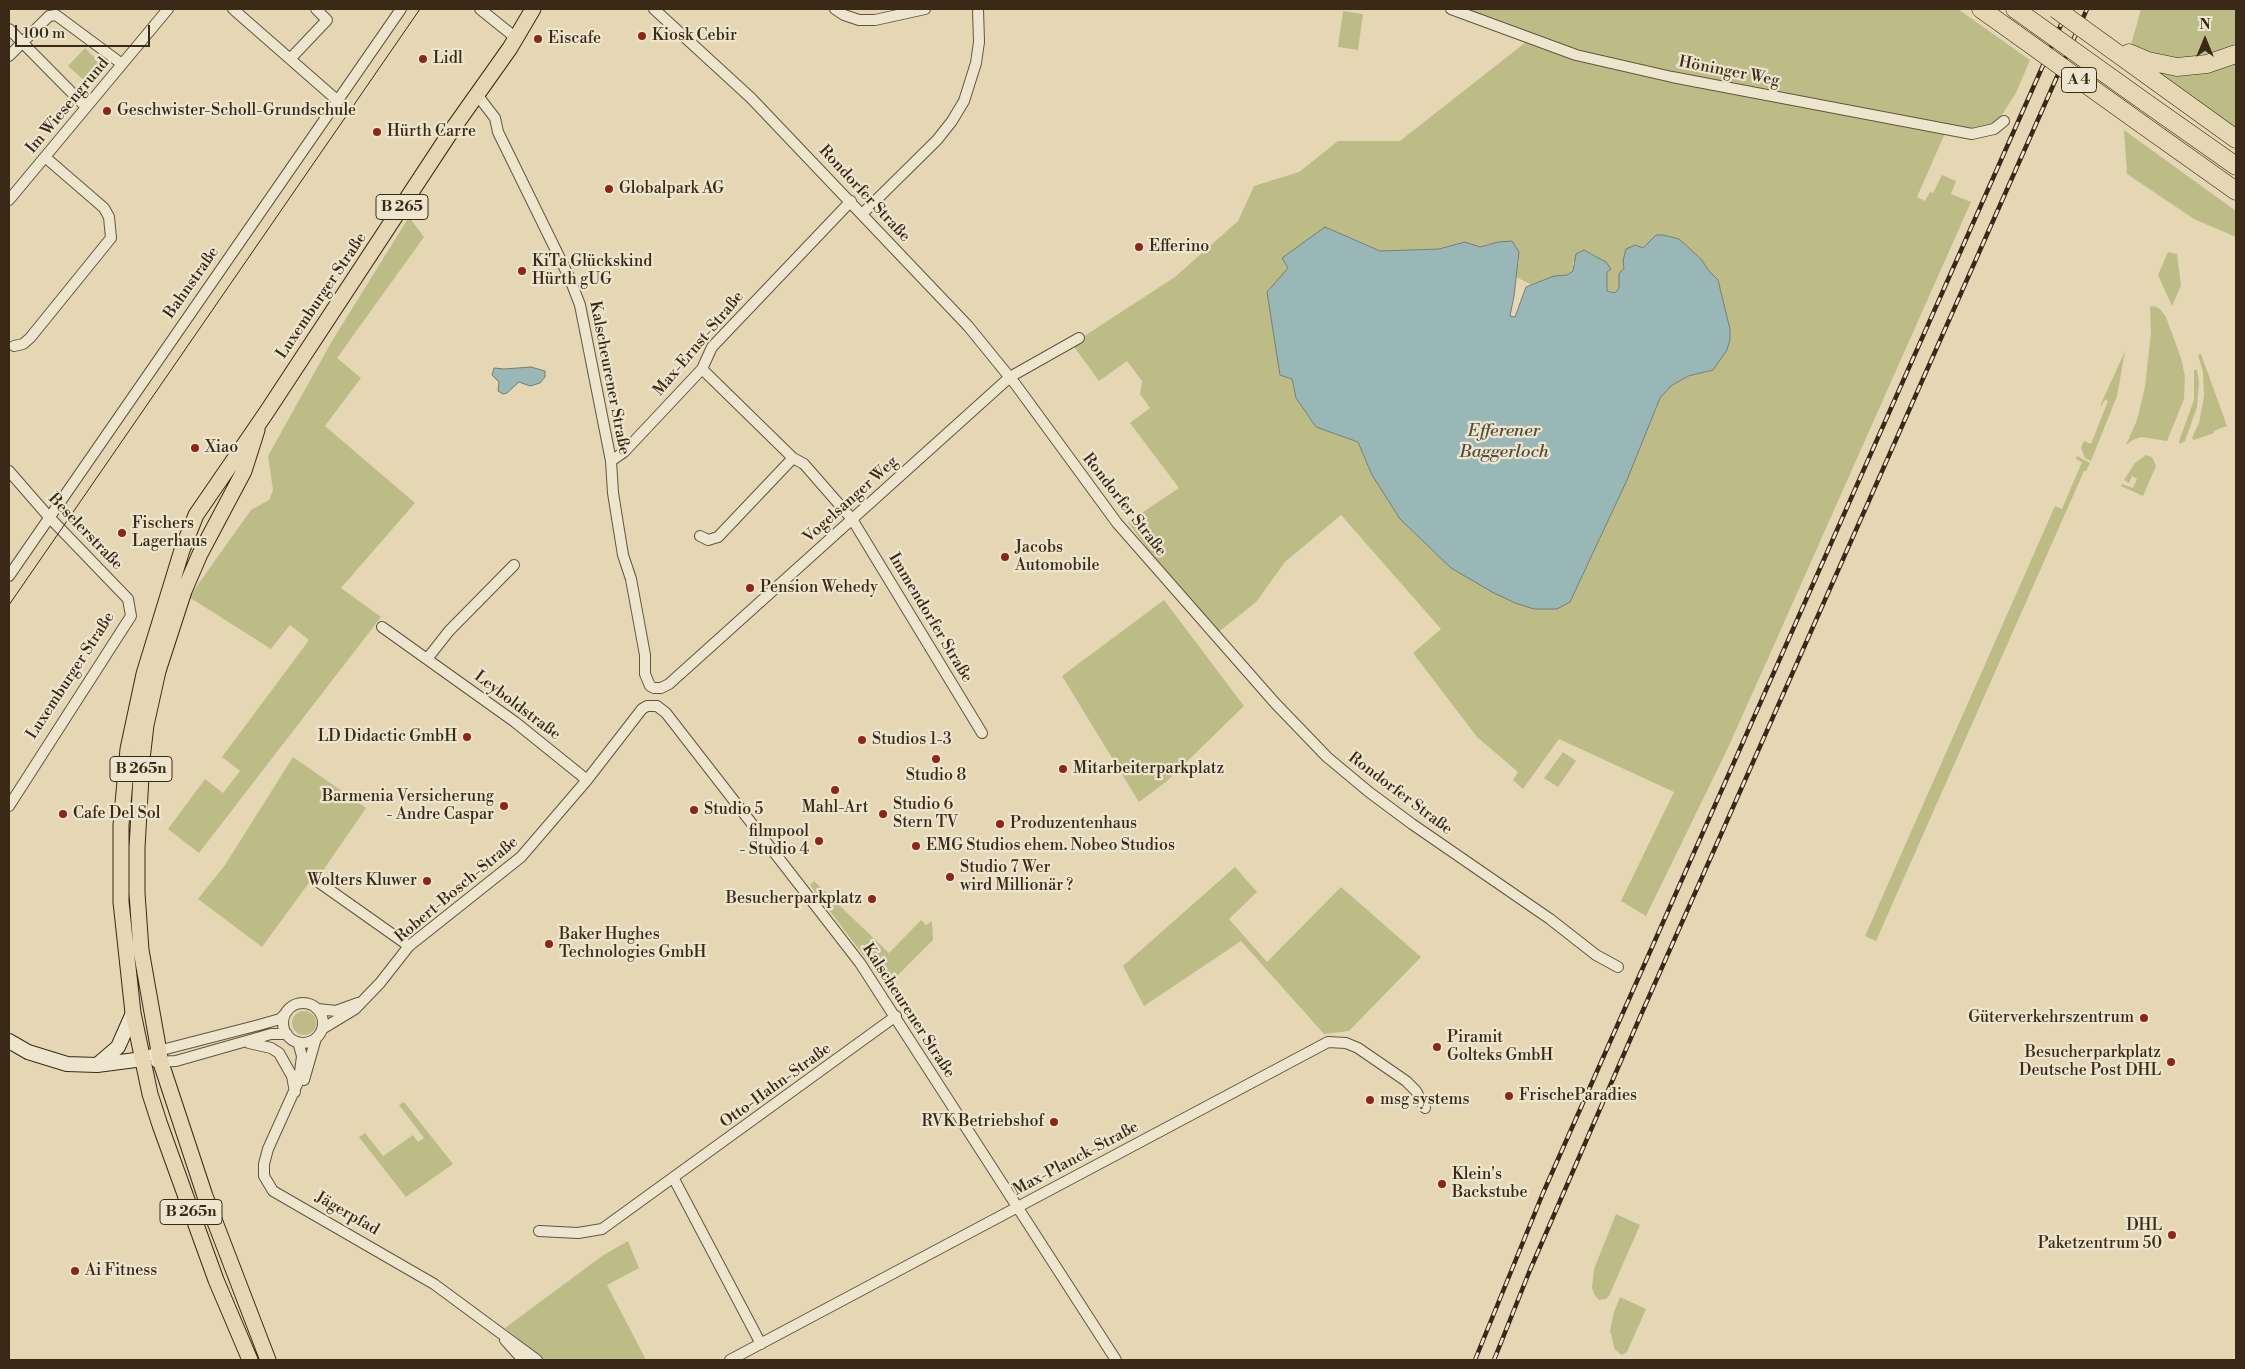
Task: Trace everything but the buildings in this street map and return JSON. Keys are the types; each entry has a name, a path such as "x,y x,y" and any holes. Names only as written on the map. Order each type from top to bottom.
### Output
{"highway":[{"name":"A 4","path":"1981,9 2236,191"},
{"name":"A 4","path":"2015,9 2236,166"},
{"path":"2056,9 2236,139"},
{"path":"2082,28 2148,61 2178,67 2207,64 2236,54"}],"main road":[{"name":"Luxemburger Straße","path":"190,527 208,495 261,419 454,127 478,96 533,9"},
{"name":"B 265n","path":"261,419 244,471 200,554 184,591 158,670 146,726 142,759 137,893 141,950 160,1057 204,1196 268,1360"},
{"name":"B 265n","path":"190,527 144,674 128,749 121,825 120,860 126,964 133,1013 152,1101 216,1280 250,1360"}],"street":[{"name":"Im Wiesengrund","path":"9,200 168,9"},
{"path":"233,9 338,101"},
{"path":"290,59 327,20 316,9"},
{"name":"Bahnstraße","path":"9,576 401,9"},
{"path":"480,9 516,38"},
{"name":"Rondorfer Straße","path":"654,9 751,98 968,326 1010,377 1117,523 1274,703 1327,756 1369,792 1412,824 1550,919 1596,955 1618,967"},
{"path":"835,9 844,15 859,20 874,20 925,9"},
{"path":"862,214 937,140 952,121 964,101 976,63 979,42 978,9"},
{"name":"Höninger Weg","path":"1451,9 1576,55 1672,77 1963,133 1988,132 2004,121"},
{"path":"9,56 49,16 56,16 122,64"},
{"path":"9,29 86,107"},
{"name":"Kalscheurener Straße","path":"478,96 492,114 498,132 574,288 588,340 611,461 613,493 623,555 631,579 645,654 645,674 650,686"},
{"path":"14,346 23,344 30,338 111,238 109,217 104,208 45,157"},
{"name":"Max-Ernst-Straße","path":"611,461 624,452 702,369 712,347 851,201"},
{"name":"Vogelsanger Weg","path":"650,686 661,688 669,684 1010,377 1079,338"},
{"name":"Immendorfer Straße","path":"702,369 793,458 804,464 852,519 982,733"},
{"path":"700,536 708,540 718,537 793,458"},
{"name":"Beselerstraße","path":"9,471 49,517 128,599 131,616"},
{"path":"427,659 449,631 514,565"},
{"name":"Luxemburger Straße","path":"9,806 131,616"},
{"name":"Leyboldstraße","path":"382,627 515,722 587,780"},
{"name":"Kalscheurener Straße","path":"647,706 657,706 666,713 860,963 896,1016 1116,1360"},
{"name":"Robert-Bosch-Straße","path":"322,1029 344,1017 361,1002 380,983 409,946 521,858 647,706"},
{"path":"317,880 409,946"},
{"name":"Robert-Bosch-Straße","path":"318,1009 336,1011 361,1002"},
{"path":"9,1041 41,1058 67,1064 97,1065 143,1060 160,1057 280,1019 292,1007 302,1003 310,1004 318,1009 323,1018 322,1029 313,1046 302,1084 295,1093"},
{"path":"97,1065 118,1047 133,1013"},
{"path":"286,1014 284,1021 287,1034"},
{"name":"Otto-Hahn-Straße","path":"540,1231 578,1233 602,1229 674,1179 896,1016"},
{"path":"160,1057 176,1061 271,1034 287,1034 298,1042 305,1043 316,1038"},
{"path":"242,1042 265,1046 278,1053 286,1063 292,1076 295,1093"},
{"path":"295,1093 299,1080 302,1056 298,1042"},
{"name":"Max-Planck-Straße","path":"730,1360 1328,1042 1346,1042 1358,1048 1406,1081 1416,1091 1425,1108"},
{"name":"Jägerpfad","path":"295,1093 268,1149 264,1176 273,1191 434,1284 493,1326"},
{"path":"674,1179 761,1344"},
{"path":"493,1326 523,1360"},
{"path":"493,1326 537,1360"}],"shaded area":[{"path":"1460,9 1958,9 2030,60 2016,93 2000,118 1988,126 1973,130 1731,85 1577,51"},
{"path":"2141,9 2236,9 2236,47 2211,56 2181,59 2150,53 2131,45"},
{"path":"1343,11 1363,14 1358,50 1338,47"},
{"path":"1526,42 1569,56 1946,131 1917,197 1925,201 1930,192 1933,193 1942,175 1956,181 1951,194 1971,202 1726,752 1646,916 1621,901 1674,792 1559,739 1523,789 1513,780 1518,772 1477,737 1413,653 1441,629 1341,515 1285,562 1256,602 1216,634 1172,583 1128,522 1179,488 1130,423 1150,408 1140,394 1142,381 1127,361 1099,381 1072,344 1175,277 1238,221 1254,186 1299,172 1338,141 1400,141","holes":["1326,227 1380,251 1439,249 1465,242 1480,247 1498,242 1519,260 1516,277 1534,286 1554,276 1567,275 1573,271 1573,262 1591,253 1606,262 1607,291 1615,293 1619,288 1619,274 1624,268 1623,261 1626,249 1643,248 1656,235 1679,239 1701,259 1709,272 1718,280 1730,329 1713,370 1688,376 1671,386 1660,398 1627,480 1570,602 1515,603 1451,568 1400,519 1372,475 1358,442 1316,427 1296,398 1292,379 1280,375 1267,292"]},
{"path":"85,48 103,66 87,83 68,66"},
{"path":"2236,62 2236,130 2153,70"},
{"path":"2124,130 2236,211 2236,237 2194,219 2127,174"},
{"path":"409,217 424,237 337,358 361,378 325,426 415,503 341,588 381,617 199,853 168,829 205,779 223,793 240,771 222,757 309,640 290,625 271,649 189,597 251,510 269,500 273,490 268,456 332,341"},
{"path":"2168,252 2177,254 2181,286 2172,306 2158,275"},
{"path":"2154,306 2160,309 2166,317 2181,358 2185,376 2184,399 2167,441 2141,437 2126,445 2137,420 2145,387 2151,332 2150,307"},
{"path":"2125,351 2117,396 2091,461 2085,458 2081,448 2084,441 2091,444 2108,401 2105,400 2100,406"},
{"path":"2201,354 2227,426 2194,440 2192,438 2199,423 2204,396 2203,372 2198,355"},
{"path":"2194,370 2197,370 2199,382 2197,407 2185,441 2180,444 2179,441 2194,400"},
{"path":"2146,455 2152,457 2156,466 2143,496 2121,486 2122,484 2133,488 2137,479 2132,476 2129,483 2124,480 2135,463"},
{"path":"2077,456 2090,463 2086,471 2084,471 1876,941 1865,936 2055,506 2062,509 2082,462 2076,459"},
{"path":"1164,600 1244,706 1167,781 1139,802 1062,676"},
{"path":"1563,752 1576,761 1558,787 1544,778"},
{"path":"293,757 366,808 320,875 316,873 262,947 198,899 225,865"},
{"path":"1235,867 1257,892 1229,919 1267,962 1341,887 1421,957 1349,1031 1324,1034 1241,941 1144,1006 1123,966"},
{"path":"814,881 889,953 921,920 926,925 932,921 933,940 887,986 810,885"},
{"path":"299,1011 309,1011 316,1018 316,1028 309,1035 299,1035 292,1028 292,1018"},
{"path":"404,1102 453,1164 406,1197 359,1137 365,1133 383,1156 413,1135 418,1142 424,1138 399,1105"},
{"path":"1616,1214 1640,1225 1609,1296 1606,1299 1599,1300 1592,1288 1594,1269"},
{"path":"628,1241 639,1268 607,1285 646,1360 543,1360 505,1328 602,1256"},
{"path":"1620,1297 1646,1309 1627,1352 1622,1355 1615,1350 1610,1331 1614,1312"}],"water":[{"name":"Efferener Baggerloch","path":"1325,227 1380,251 1439,249 1465,242 1480,247 1498,242 1512,241 1519,252 1510,316 1515,317 1526,287 1554,276 1567,275 1573,271 1576,254 1584,250 1606,262 1611,269 1607,272 1607,291 1615,293 1619,288 1619,274 1624,268 1623,261 1626,249 1635,245 1643,248 1656,235 1679,239 1701,259 1718,280 1730,329 1727,350 1713,370 1688,376 1671,386 1660,398 1627,480 1570,602 1557,609 1534,609 1515,603 1492,592 1451,568 1400,519 1372,475 1358,442 1316,427 1296,398 1292,379 1280,375 1267,292 1288,268 1282,258"},
{"path":"531,367 545,371 545,377 540,383 530,386 519,382 507,393 503,394 498,391 499,382 492,375 494,368"}],"tram line":[{"path":"9,605 420,9"}],"railway":[{"path":"1475,1360 1543,1193 2068,9"},
{"path":"1494,1360 1530,1270 1640,1017 2087,9"}],"place":[{"name":"Kiosk Cebir","path":"642,36"},
{"name":"Eiscafe","path":"538,39"},
{"name":"Lidl","path":"423,59"},
{"name":"Geschwister-Scholl-Grundschule","path":"107,111"},
{"name":"Hürth Carre","path":"377,132"},
{"name":"Globalpark AG","path":"609,189"},
{"name":"Efferino","path":"1139,247"},
{"name":"KiTa Glückskind Hürth gUG","path":"522,271"},
{"name":"Xiao","path":"195,448"},
{"name":"Fischers Lagerhaus","path":"122,533"},
{"name":"Jacobs Automobile","path":"1005,557"},
{"name":"Pension Wehedy","path":"750,588"},
{"name":"LD Didactic GmbH","path":"467,737"},
{"name":"Studios 1-3","path":"862,740"},
{"name":"Studio 8","path":"936,759"},
{"name":"Mitarbeiterparkplatz","path":"1063,769"},
{"name":"Mahl-Art","path":"835,790"},
{"name":"Barmenia Versicherung - Andre Caspar","path":"504,806"},
{"name":"Studio 5","path":"694,810"},
{"name":"Cafe Del Sol","path":"63,814"},
{"name":"Studio 6 Stern TV","path":"883,814"},
{"name":"Produzentenhaus","path":"1000,824"},
{"name":"filmpool - Studio 4","path":"819,841"},
{"name":"EMG Studios ehem. Nobeo Studios","path":"916,846"},
{"name":"Studio 7 Wer wird Millionär ?","path":"950,877"},
{"name":"Wolters Kluwer","path":"427,881"},
{"name":"Besucherparkplatz","path":"872,899"},
{"name":"Baker Hughes Technologies GmbH","path":"549,944"},
{"name":"Güterverkehrszentrum","path":"2144,1018"},
{"name":"Piramit Golteks GmbH","path":"1437,1047"},
{"name":"Besucherparkplatz Deutsche Post DHL","path":"2171,1062"},
{"name":"FrischeParadies","path":"1509,1096"},
{"name":"msg systems","path":"1370,1100"},
{"name":"RVK Betriebshof","path":"1054,1122"},
{"name":"Klein's Backstube","path":"1442,1184"},
{"name":"DHL Paketzentrum 50","path":"2172,1235"},
{"name":"Ai Fitness","path":"75,1271"}]}
